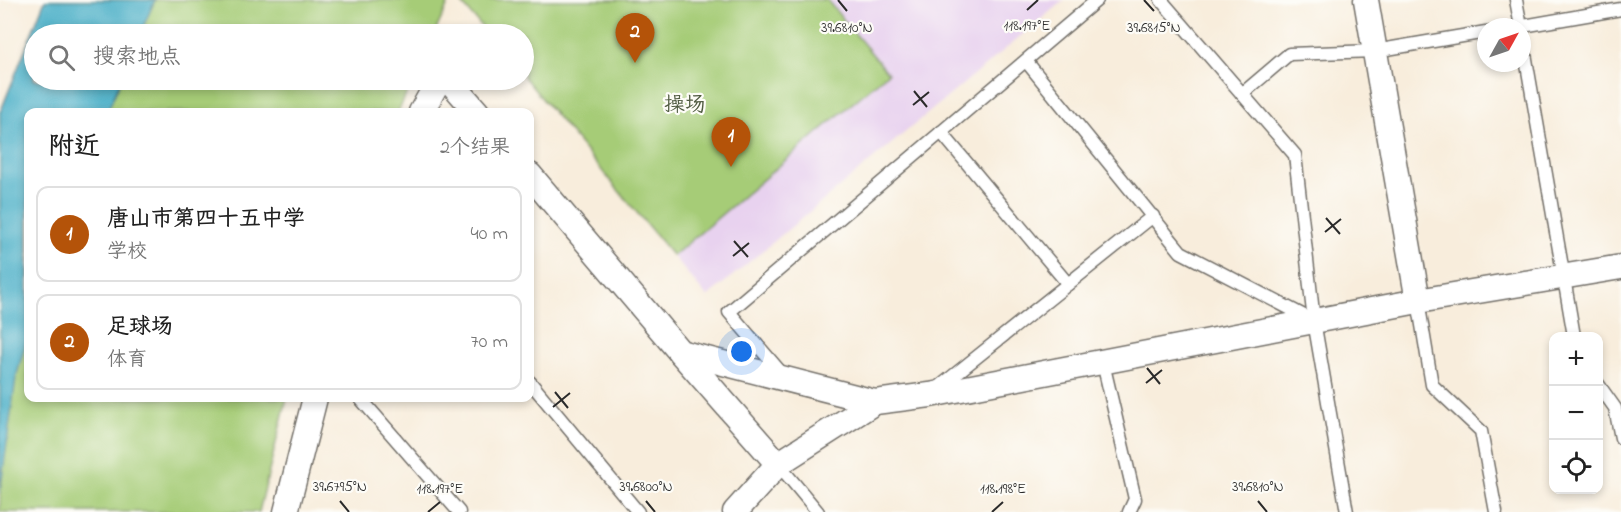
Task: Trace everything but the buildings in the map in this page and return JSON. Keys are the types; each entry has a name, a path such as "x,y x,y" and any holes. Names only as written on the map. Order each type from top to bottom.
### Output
{"street":[{"path":"1366,0 1418,301"},
{"path":"423,108 433,90"},
{"path":"458,90 474,108"},
{"path":"534,180 778,464"},
{"path":"680,352 875,402 930,395 1418,301 1621,267"},
{"path":"286,512 314,402"},
{"path":"735,512 778,464 875,402"}],"lane":[{"path":"787,380 729,312 1097,0"},
{"path":"1161,0 1295,155 1314,321 1347,512"},
{"path":"1516,0 1518,18"},
{"path":"1531,25 1621,9"},
{"path":"1242,94 1289,54 1375,51 1477,34"},
{"path":"1026,61 1181,252 1314,321"},
{"path":"1528,72 1573,332"},
{"path":"941,132 1068,284"},
{"path":"930,395 1153,216"},
{"path":"1418,301 1432,385 1481,431 1496,512"},
{"path":"1103,363 1135,499 1129,512"},
{"path":"1600,386 1615,408 1621,438"},
{"path":"534,387 638,512"},
{"path":"363,402 459,512"},
{"path":"778,464 818,512"}],"shaded area":[{"name":"操场","path":"459,0 1064,0 707,297 534,89 534,24 479,24"}],"green space":[{"path":"45,0 450,0 439,24 35,24"},
{"name":"操场","path":"459,0 827,0 888,73 673,256 534,89 534,24 479,24"},
{"path":"24,53 24,90 408,90 400,108 24,108 24,402 286,402 259,512 0,512 0,113"}],"water":[{"path":"45,0 155,0 144,24 35,24"},
{"path":"24,53 24,90 117,90 109,108 24,108 24,349 16,378 0,493 0,113"}],"place":[{"name":"足球场","path":"635,63"},
{"name":"唐山市第四十五中学","path":"731,167"}]}
